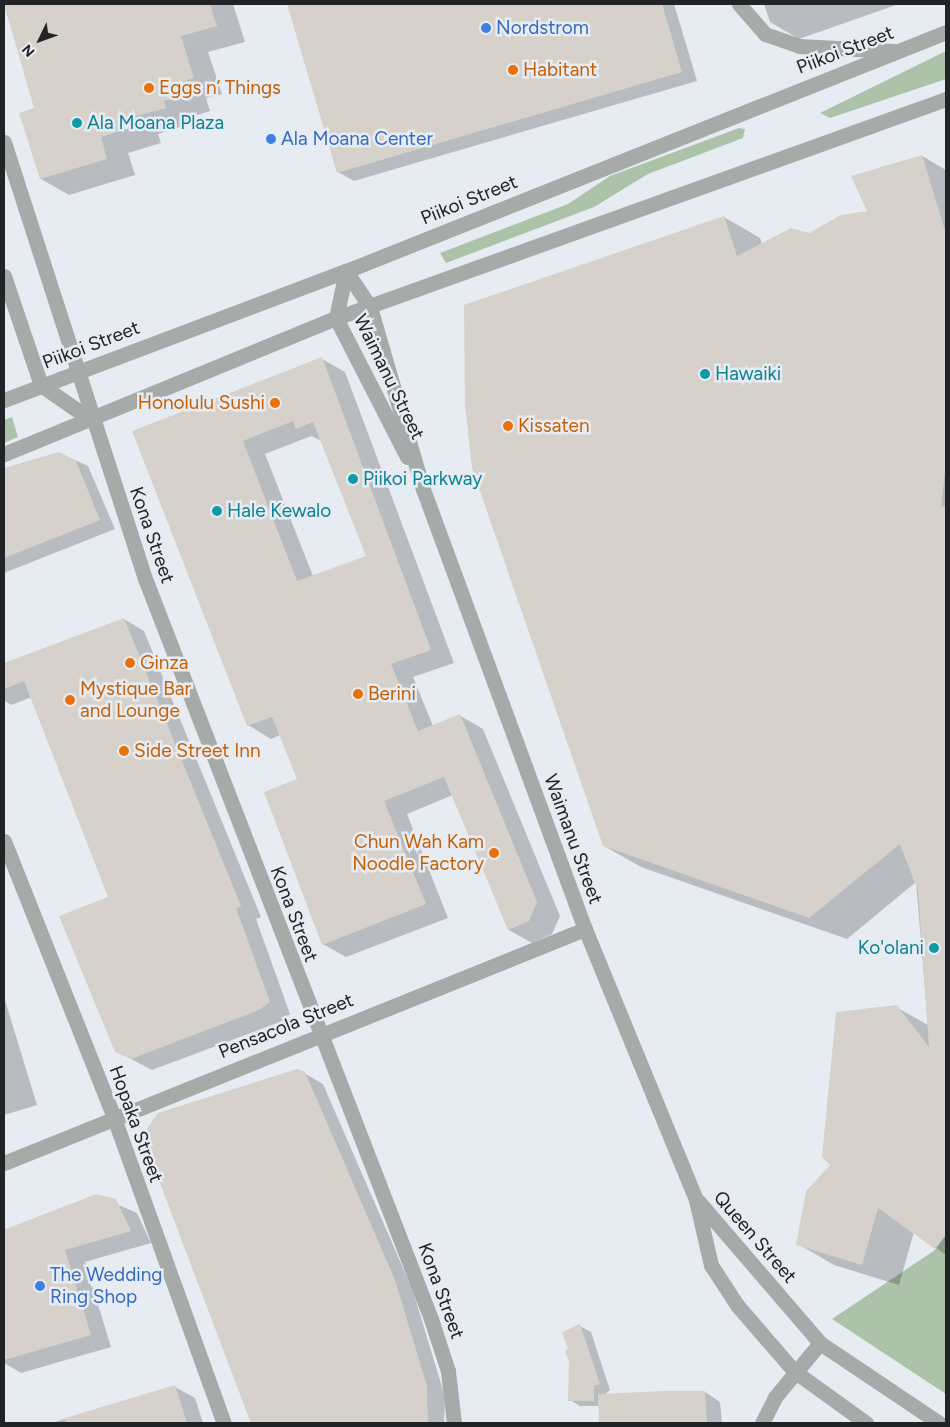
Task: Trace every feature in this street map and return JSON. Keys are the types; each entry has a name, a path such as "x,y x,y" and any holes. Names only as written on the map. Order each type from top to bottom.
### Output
{"street":[{"path":"739,4 765,34 799,46 897,51"},
{"name":"Piikoi Street","path":"4,400 346,271 946,32"},
{"path":"4,454 336,318 370,307 613,215 946,99"},
{"name":"Kona Street","path":"4,142 80,370 90,419 146,580 318,1034 431,1319 448,1372 454,1423"},
{"name":"Waimanu Street","path":"346,271 370,307 423,489 585,929 696,1200"},
{"name":"Waimanu Street","path":"346,271 336,318 423,489"},
{"path":"4,276 41,385 90,419"},
{"name":"Hopaka Street","path":"4,841 114,1118 224,1423"},
{"name":"Pensacola Street","path":"4,1163 318,1034 585,929"},
{"name":"Queen Street","path":"696,1200 820,1342 870,1381 939,1423"},
{"name":"Queen Street","path":"696,1200 711,1265 737,1305 794,1371 866,1423"},
{"path":"762,1423 794,1371 820,1342"}],"green space":[{"path":"946,51 946,79 830,118 820,113"},
{"path":"739,128 745,129 743,138 648,174 594,207 446,263 440,253 568,204 610,176"},
{"path":"12,417 18,437 4,443 4,420"},
{"path":"946,1235 946,1394 832,1319 935,1250"}],"building":[{"path":"4,4 210,4 217,26 181,36 194,78 178,83 183,96 164,101 166,108 130,118 133,127 101,137 107,159 40,179 19,113 34,108"},
{"path":"287,4 662,4 682,72 337,173"},
{"path":"922,155 946,234 946,461 941,507 946,505 946,1234 935,1249 878,1208 862,1265 796,1245 806,1191 830,1165 822,1157 836,1012 897,1005 929,1047 918,891 900,844 809,918 603,846 472,468 465,405 464,305 724,216 737,256 791,228 809,233 841,215 867,211 851,176"},
{"path":"322,357 431,650 391,664 418,731 460,714 537,902 529,921 508,930 444,777 384,801 426,904 322,945 264,792 297,779 272,717 247,726 132,431","holes":["293,421 296,429 313,422 366,556 297,581 243,441"]},
{"path":"59,452 76,461 100,520 4,558 4,468"},
{"path":"124,618 241,906 236,908 270,1002 259,1010 131,1059 115,1052 59,916 108,897 24,681 4,689 4,663"},
{"path":"297,1069 305,1072 395,1280 427,1386 428,1423 251,1423 142,1136 158,1113"},
{"name":"The Wedding Ring Shop","path":"96,1194 116,1199 131,1231 65,1250 91,1335 4,1360 4,1230"},
{"path":"580,1324 600,1384 594,1386 594,1401 568,1401 569,1361 565,1351 568,1349 562,1332"},
{"path":"175,1385 187,1423 66,1423 65,1418"},
{"path":"705,1391 707,1423 599,1423 598,1394"}],"place":[{"name":"Nordstrom","path":"486,28"},
{"name":"Habitant","path":"513,70"},
{"name":"Eggs n’ Things","path":"149,88"},
{"name":"Ala Moana Plaza","path":"77,123"},
{"name":"Ala Moana Center","path":"271,139"},
{"name":"Hawaiki","path":"705,374"},
{"name":"Honolulu Sushi","path":"275,403"},
{"name":"Kissaten","path":"508,426"},
{"name":"Piikoi Parkway","path":"353,479"},
{"name":"Hale Kewalo","path":"217,511"},
{"name":"Ginza","path":"130,663"},
{"name":"Berini","path":"358,694"},
{"name":"Mystique Bar and Lounge","path":"70,700"},
{"name":"Side Street Inn","path":"124,751"},
{"name":"Chun Wah Kam Noodle Factory","path":"494,853"},
{"name":"Ko'olani","path":"934,948"},
{"name":"The Wedding Ring Shop","path":"40,1286"}]}
